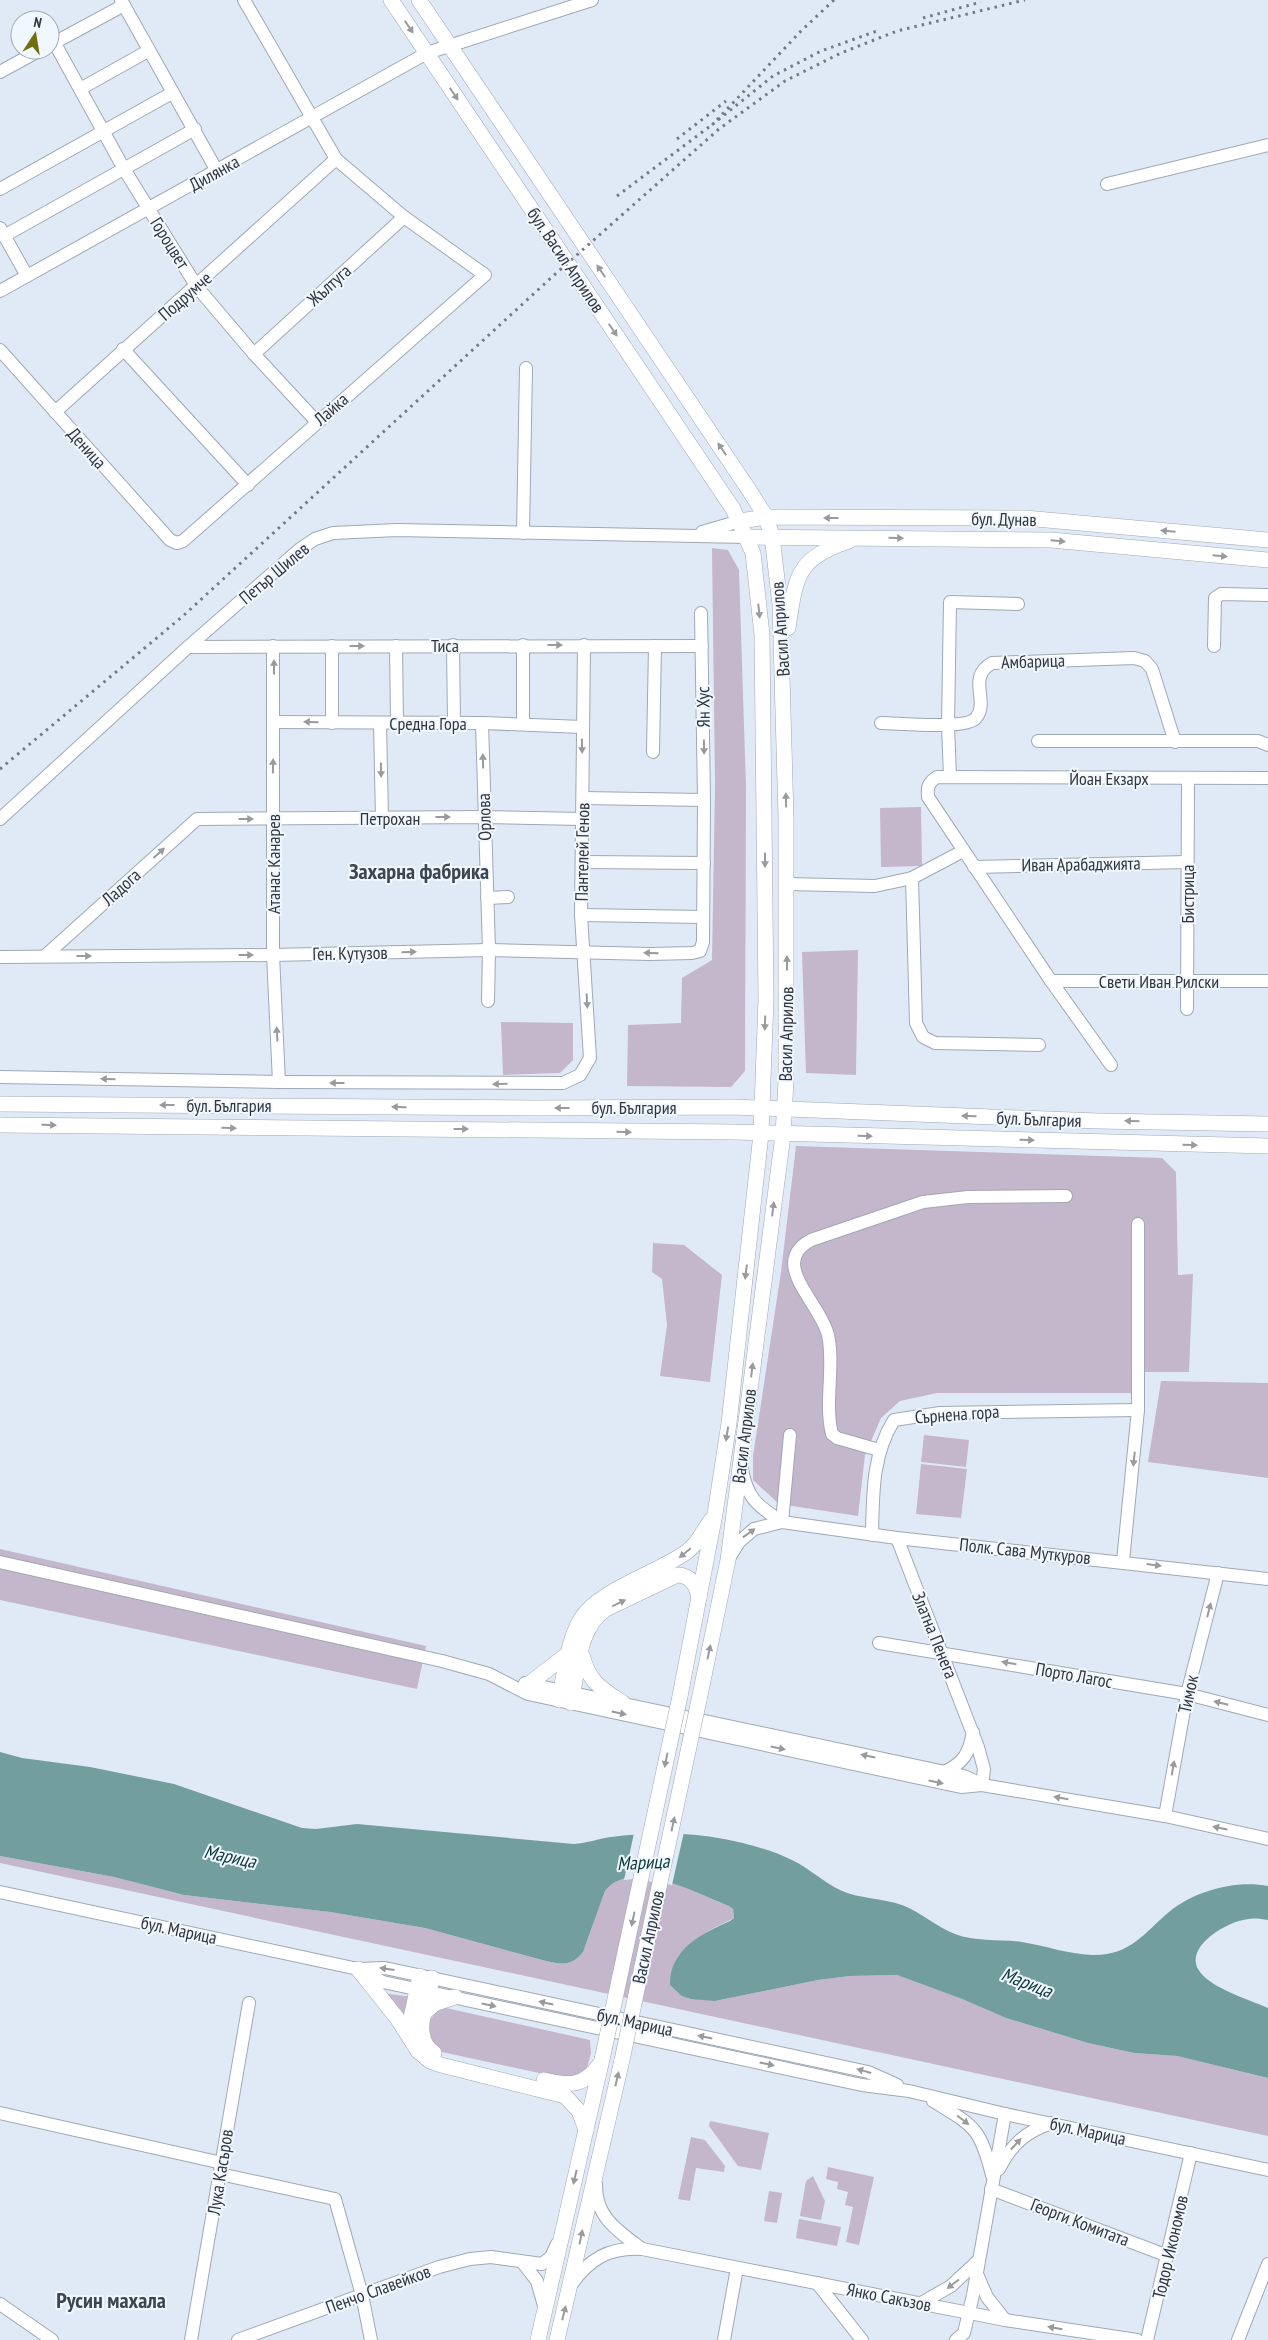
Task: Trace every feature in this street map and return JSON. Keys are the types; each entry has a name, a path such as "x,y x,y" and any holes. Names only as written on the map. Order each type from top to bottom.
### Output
{"main road":[{"name":"бул. Васил Априлов","path":"391,0 740,521"},
{"name":"бул. Васил Априлов","path":"418,0 750,490 766,517"},
{"name":"бул. Дунав","path":"740,521 766,517 1025,518 1268,540"},
{"name":"Васил Априлов","path":"557,2340 622,2060 728,1560 783,1134 787,884 783,662 780,605 772,536 766,517"},
{"name":"Васил Априлов","path":"538,2340 603,2058 699,1602 715,1514 730,1411 761,1134 766,999 762,635 752,553 740,521"},
{"name":"бул. Дунав","path":"747,536 1052,540 1268,560"},
{"path":"783,662 793,597 800,573 818,554 862,537"},
{"name":"бул. България","path":"0,1104 784,1108 1089,1120 1268,1124"},
{"path":"256,1128 257,1105"},
{"name":"бул. България","path":"0,1125 732,1132 1268,1146"},
{"path":"566,1696 580,1620 592,1606 688,1551 696,1543 715,1514"},
{"path":"530,1683 575,1653 596,1616 673,1575 681,1574 692,1580 699,1602"},
{"path":"575,1653 594,1682 623,1703"},
{"path":"358,1968 421,2054 436,2063 565,2096 579,2111 586,2130"},
{"path":"425,1984 423,2041 436,2054 565,2084 586,2080 592,2075 603,2058"},
{"path":"410,2037 425,1984"},
{"path":"425,2012 436,2003 455,1997"}],"street":[{"path":"244,0 336,159 404,217"},
{"name":"Дилянка","path":"0,291 427,53 449,48 592,0"},
{"path":"60,39 122,2 217,171"},
{"path":"80,90 148,51"},
{"name":"Гороцвет","path":"60,57 124,169 197,286 254,354 316,421"},
{"path":"0,72 22,60"},
{"path":"0,189 172,93"},
{"path":"27,276 2,232 124,169 195,129"},
{"path":"1107,184 1268,145"},
{"name":"Подрумче","path":"55,412 336,159"},
{"name":"Лайка","path":"177,543 183,541 248,485 316,421 485,275 404,217"},
{"name":"Жълтуга","path":"254,354 404,217"},
{"path":"123,349 248,485"},
{"name":"Деница","path":"0,350 170,540 177,543"},
{"path":"522,533 526,368"},
{"name":"Петър Шилев","path":"690,536 740,521"},
{"name":"Петър Шилев","path":"0,819 188,647 300,549 315,539 333,533 397,530 747,536"},
{"path":"1214,646 1215,598 1221,594 1268,595"},
{"path":"1018,604 950,602 948,725 950,777 937,778 930,782 927,789 928,797 1050,981 1111,1065"},
{"name":"Ян Хус","path":"700,951 703,942 704,862 701,614"},
{"path":"453,645 454,723"},
{"path":"523,645 523,724"},
{"name":"Пантелей Генов","path":"584,645 581,915 590,1058"},
{"name":"Атанас Канарев","path":"274,646 273,955 279,1082"},
{"path":"332,646 332,723"},
{"path":"396,646 397,722"},
{"path":"653,752 655,646"},
{"name":"Тиса","path":"188,647 702,646"},
{"name":"Амбарица","path":"881,723 948,725 968,723 976,718 979,709 979,678 983,668 992,662 1134,658 1145,661 1152,669 1175,742"},
{"name":"Средна Гора","path":"274,722 482,723 582,727"},
{"path":"380,723 382,818"},
{"name":"Орлова","path":"482,723 489,950 488,1002"},
{"path":"1038,741 1258,741 1268,745"},
{"name":"Йоан Екзарх","path":"950,777 1268,778"},
{"name":"Бистрица","path":"1187,1009 1188,779"},
{"path":"583,798 704,800"},
{"name":"Петрохан","path":"197,819 484,817 582,819"},
{"name":"Ладога","path":"45,956 197,819"},
{"path":"787,884 875,886 912,878 963,851"},
{"path":"582,862 704,862"},
{"name":"Иван Арабаджията","path":"974,867 1187,862"},
{"path":"912,878 916,1023 923,1036 935,1043 1039,1045"},
{"path":"487,898 508,897"},
{"path":"581,915 703,917"},
{"name":"Ген. Кутузов","path":"0,956 273,955 489,950 692,954 700,951"},
{"name":"Свети Иван Рилски","path":"1050,981 1268,981"},
{"name":"бул. България","path":"0,1077 279,1082 563,1083 580,1074 590,1058"},
{"path":"879,1450 837,1438 832,1434 830,1344 824,1322 797,1276 794,1265 795,1255 801,1246 812,1240 922,1202 968,1196 1066,1196"},
{"path":"1123,1561 1138,1410 1138,1224"},
{"name":"Сърнена гора","path":"872,1535 875,1468 879,1450 894,1420 917,1415 1017,1410 1138,1410"},
{"path":"782,1522 790,1436"},
{"path":"741,1464 744,1481 752,1499 782,1522"},
{"path":"728,1560 739,1542 754,1529 782,1522"},
{"name":"Полк. Сава Муткуров","path":"782,1522 897,1538 1268,1578"},
{"name":"Златна Пенега","path":"897,1538 973,1732 983,1762 982,1785"},
{"path":"0,1562 442,1661 489,1674 510,1683 528,1694 566,1696 623,1703 964,1776 982,1785"},
{"name":"Тимок","path":"1165,1816 1187,1694 1218,1573"},
{"name":"Порто Лагос","path":"879,1642 1187,1694 1268,1715"},
{"path":"510,1683 530,1683 566,1696 961,1787 982,1785 1165,1816 1268,1838"},
{"path":"944,1772 955,1767 966,1756 973,1732"},
{"name":"бул. Марица","path":"0,1892 358,1968 383,1982 425,1984 868,2072 909,2091"},
{"name":"бул. Марица","path":"425,1984 455,1997 862,2085 909,2091 1005,2114 1268,2170"},
{"name":"Лука Касъров","path":"191,2340 221,2168 232,2091 249,2003"},
{"path":"922,2094 973,2128 985,2147 992,2184"},
{"path":"0,2114 221,2168 335,2199 362,2294 371,2340"},
{"path":"956,2340 964,2333 969,2312 1005,2114"},
{"path":"992,2184 1006,2154 1022,2136 1052,2123"},
{"name":"Тодор Икономов","path":"1147,2340 1191,2153"},
{"name":"Янко Сакъзов","path":"597,2166 596,2192 601,2212 614,2228 642,2249"},
{"name":"Георги Комитата","path":"992,2184 1168,2256"},
{"name":"Пенчо Славейков","path":"238,2340 439,2267 470,2259 492,2256 523,2263 542,2264 551,2257 562,2235"},
{"name":"Янко Сакъзов","path":"571,2285 582,2269 608,2253 628,2248 642,2249 923,2302 1073,2336 1138,2340"},
{"path":"923,2302 951,2286 979,2260"},
{"path":"523,2263 537,2281 545,2309"},
{"path":"1238,2340 1268,2264"},
{"path":"724,2340 737,2268"},
{"path":"977,2274 987,2297 1005,2320"},
{"path":"816,2283 862,2340"},
{"path":"0,2304 52,2340"}],"shaded area":[{"path":"712,548 728,550 739,570 746,787 745,1071 731,1087 627,1086 628,1025 681,1023 682,978 712,960 715,784"},
{"path":"921,807 922,866 881,867 880,808"},
{"path":"858,950 856,1075 806,1073 802,952"},
{"path":"501,1022 573,1023 573,1060 560,1073 503,1075"},
{"path":"796,1146 1162,1158 1176,1172 1178,1275 1193,1274 1189,1372 1133,1372 1133,1393 937,1393 900,1401 881,1418 865,1455 858,1516 779,1504 753,1480 753,1456 781,1272"},
{"path":"653,1243 684,1245 722,1275 710,1382 660,1376 667,1325 662,1279 652,1272"},
{"path":"1161,1381 1268,1383 1268,1478 1148,1462"},
{"path":"924,1435 969,1440 966,1467 921,1462"},
{"path":"921,1464 967,1469 961,1518 916,1514"},
{"path":"0,1549 426,1646 417,1689 0,1600"},
{"path":"0,1856 114,1877 184,1895 330,1912 425,1928 562,1964 575,1960 583,1952 605,1891 617,1881 631,1877 665,1881 733,1909 734,1918 708,1931 678,1956 670,1979 715,2001 818,1980 850,1976 897,1975 962,1999 1006,2018 1088,2043 1134,2053 1177,2056 1268,2078 1268,2136 0,1863"},
{"path":"382,1993 413,1997 405,2023"},
{"path":"446,2008 590,2040 591,2053 586,2072 567,2079 442,2052 432,2044 428,2023 436,2012"},
{"path":"710,2121 769,2133 761,2170 738,2166 709,2126"},
{"path":"691,2137 705,2140 725,2166 724,2172 696,2168 690,2201 678,2199"},
{"path":"828,2167 874,2177 859,2245 846,2242 853,2207 845,2205 848,2192 837,2189 838,2182 826,2179"},
{"path":"813,2176 825,2201 821,2220 800,2216 806,2181"},
{"path":"769,2191 782,2193 777,2223 764,2221"},
{"path":"799,2219 841,2227 837,2246 796,2238"}],"water":[{"name":"Марица","path":"0,1752 22,1758 90,1767 174,1784 302,1828 316,1829 357,1824 574,1844 639,1834 682,1834 724,1839 758,1847 784,1856 840,1890 902,1905 916,1911 941,1928 963,1937 1022,1942 1066,1952 1092,1955 1117,1952 1135,1942 1169,1912 1203,1893 1229,1886 1268,1886 1268,1920 1241,1920 1221,1929 1203,1943 1198,1951 1196,1960 1198,1969 1211,1982 1268,2008 1268,2078 1177,2056 1134,2053 1088,2043 1006,2018 962,1999 897,1975 850,1976 818,1980 715,2001 691,1999 682,1996 670,1985 671,1972 675,1962 681,1952 699,1937 734,1918 733,1909 665,1881 631,1877 617,1881 605,1891 583,1952 575,1960 562,1964 425,1928 330,1912 184,1895 114,1877 0,1856"}],"pier":[{"path":"684,1832 672,1885 633,1879 624,1880 634,1833"}],"railway":[{"path":"834,0 801,31 713,124 773,76 821,51 877,31"},
{"path":"0,769 183,616 552,277 719,129 785,81 841,53 897,31 1025,0"},
{"path":"923,18 981,2"},
{"path":"677,139 726,101"},
{"path":"617,196 713,124"}],"district":[{"name":"Захарна фабрика","path":"419,871"},
{"name":"Русин махала","path":"111,2300"}]}
